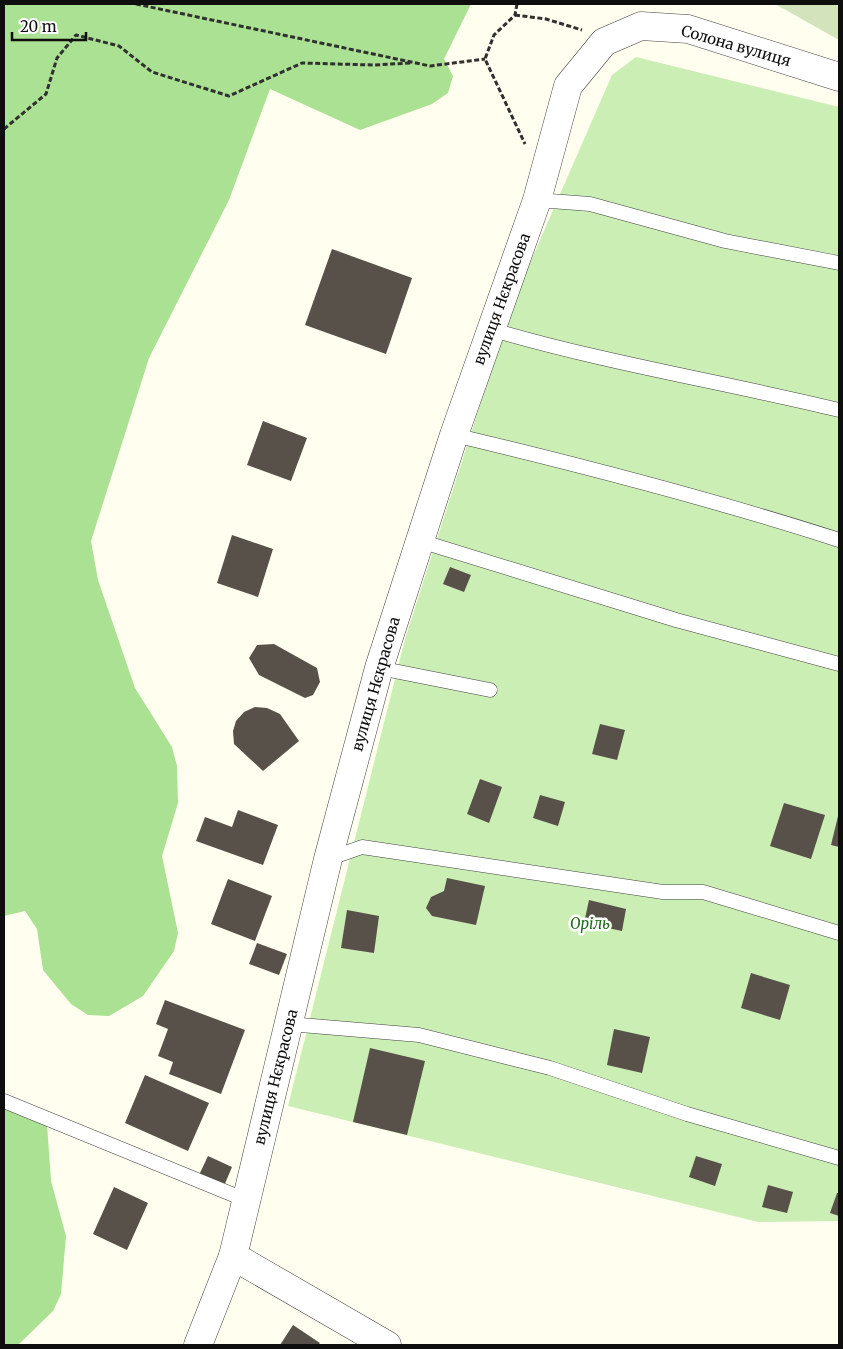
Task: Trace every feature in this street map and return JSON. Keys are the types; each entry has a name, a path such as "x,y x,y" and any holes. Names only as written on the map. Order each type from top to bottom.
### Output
{"street":[{"name":"Солона вулиця","path":"604,42 641,26 688,29 839,77"},
{"name":"вулиця Нєкрасова","path":"198,1345 232,1256 328,859 379,668 454,435 537,200 568,86 604,42"},
{"path":"232,1256 387,1345"}],"lane":[{"path":"537,200 590,204 725,241 839,263"},
{"path":"490,329 625,364 764,392 839,410"},
{"path":"454,435 606,471 753,512 839,540"},
{"path":"420,541 676,620 839,664"},
{"path":"379,668 490,690"},
{"path":"328,859 362,847 663,892 703,892 839,933"},
{"path":"289,1024 419,1034 550,1068 688,1114 839,1158"},
{"path":"4,1101 246,1200"}],"path":[{"path":"136,4 430,66 485,59"},
{"path":"517,4 515,15 494,35 485,59 527,146"},
{"path":"515,15 546,19 579,28 604,42"},
{"path":"4,129 46,94 57,58 76,35 119,46 152,72 229,96 302,63 373,65 412,62"}],"green space":[{"path":"4,4 471,4 444,59 453,76 448,93 432,104 360,130 270,89 229,200 149,358 91,541 98,580 135,688 172,747 177,766 178,803 162,856 178,933 174,951 143,996 109,1016 88,1015 71,1004 43,970 37,929 25,911 4,916"},
{"path":"775,4 839,4 839,40"},
{"name":"Оріль","path":"636,57 839,107 839,1221 758,1222 288,1106 405,639 513,302 612,75"},
{"path":"4,1095 47,1124 51,1181 66,1236 61,1294 53,1311 18,1345 4,1345"}],"building":[{"path":"332,249 412,278 386,354 305,325"},
{"path":"263,421 307,438 291,481 247,465"},
{"path":"232,535 273,549 258,597 217,583"},
{"path":"450,567 471,575 464,592 443,584"},
{"path":"274,644 317,668 320,682 313,695 305,698 259,675 249,658 257,645"},
{"path":"255,707 267,708 280,714 299,741 263,771 234,744 233,731 236,721 244,712"},
{"path":"600,724 625,730 617,760 592,754"},
{"path":"480,779 502,787 489,823 467,814"},
{"path":"540,795 565,802 558,826 533,818"},
{"path":"784,803 825,815 811,859 770,846"},
{"path":"238,810 278,825 263,865 196,841 205,817 232,827"},
{"path":"839,812 839,847 831,845"},
{"path":"447,878 485,886 476,925 432,916 426,908 431,897 444,891"},
{"path":"228,879 272,896 255,941 211,924"},
{"path":"589,900 626,909 622,931 584,923"},
{"path":"347,910 379,916 374,953 341,948"},
{"path":"257,943 287,954 279,975 249,964"},
{"path":"751,973 790,985 780,1020 741,1008"},
{"path":"165,1000 245,1030 221,1094 169,1074 173,1062 158,1056 168,1029 156,1024"},
{"path":"614,1029 650,1037 642,1073 607,1065"},
{"path":"370,1048 425,1061 407,1135 353,1122"},
{"path":"145,1075 209,1103 188,1151 125,1123"},
{"path":"208,1156 232,1167 224,1186 199,1175"},
{"path":"696,1156 722,1164 715,1186 689,1177"},
{"path":"768,1185 793,1192 787,1213 762,1207"},
{"path":"114,1187 148,1203 127,1250 93,1234"},
{"path":"837,1193 839,1193 839,1216 830,1213"},
{"path":"293,1325 320,1343 318,1345 280,1345"}]}
